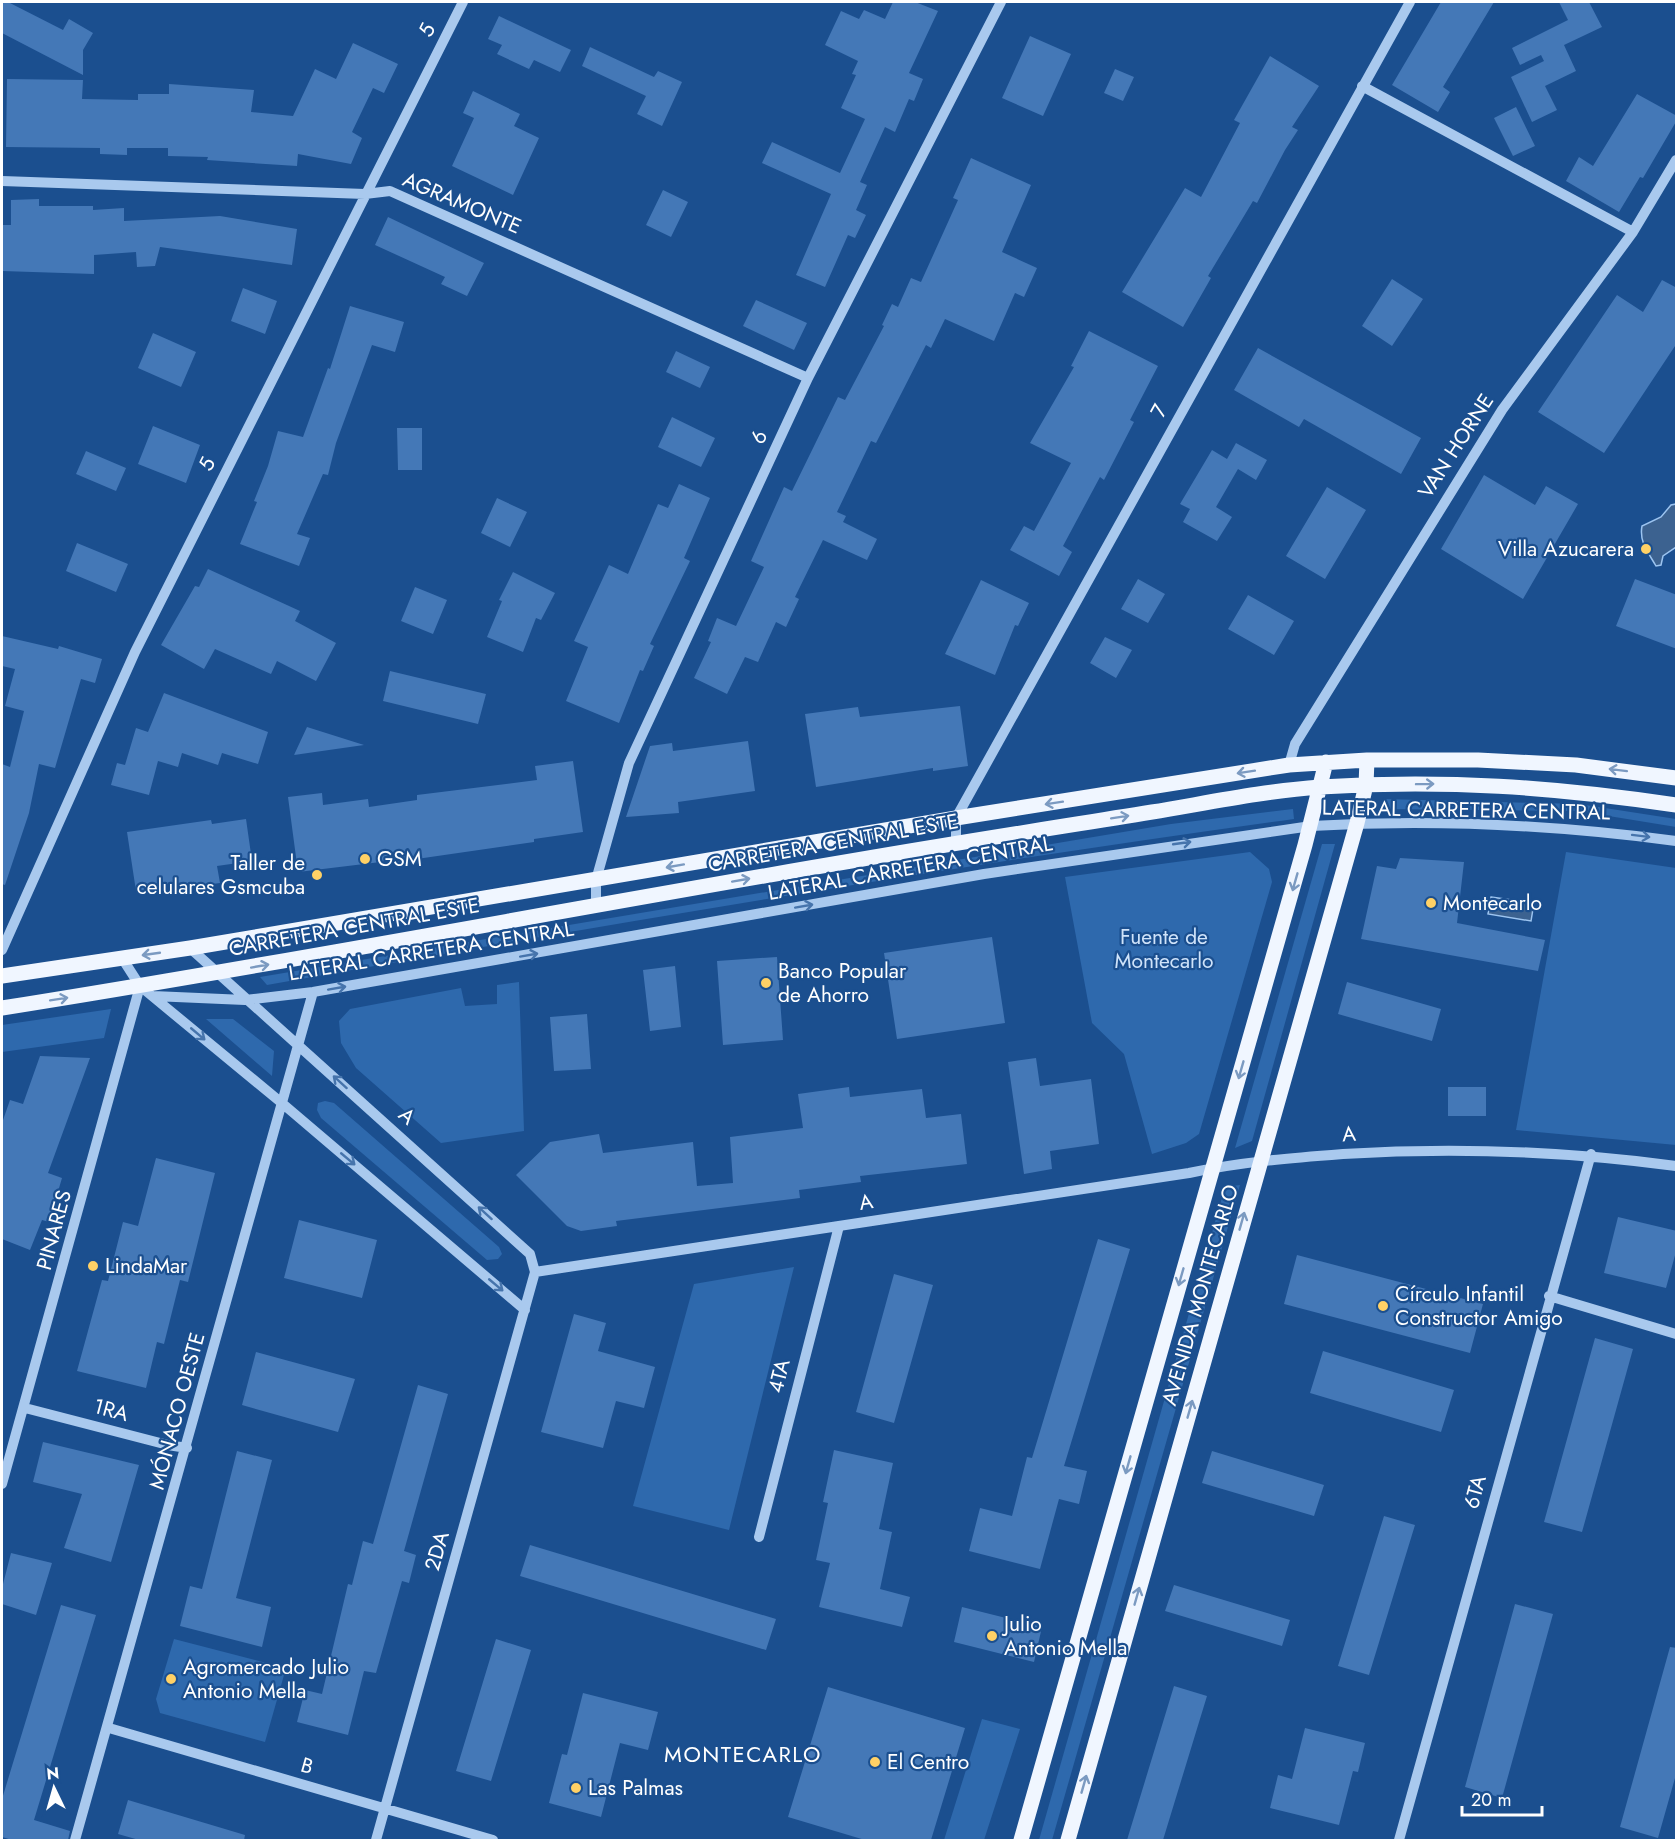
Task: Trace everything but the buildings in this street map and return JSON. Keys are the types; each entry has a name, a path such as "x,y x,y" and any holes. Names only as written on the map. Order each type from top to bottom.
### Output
{"main road":[{"name":"CARRETERA CENTRAL ESTE","path":"2,976 190,948 956,818 1289,765 1367,760 1511,762 1576,765 1677,778"},
{"name":"AVENIDA MONTECARLO","path":"1068,1840 1357,823 1366,785 1367,760"},
{"name":"AVENIDA MONTECARLO","path":"1021,1840 1311,826 1326,762"},
{"name":"CARRETERA CENTRAL ESTE","path":"2,1008 217,974 596,904 957,843 1319,787 1488,784 1576,790 1677,805"}],"street":[{"name":"5","path":"2,950 135,652 364,194 463,2"},
{"name":"6","path":"596,904 596,880 629,762 808,378 1001,2"},
{"name":"7","path":"956,818 1410,2"},
{"path":"1362,86 1633,232"},
{"name":"VAN HORNE","path":"1289,765 1295,744 1502,410 1672,177 1677,160"},
{"name":"AGRAMONTE","path":"2,181 364,194 390,191 808,378"},
{"path":"956,818 957,843"},
{"name":"LATERAL CARRETERA CENTRAL","path":"153,996 245,1000 313,992 984,874 1311,826 1357,823 1596,830 1677,841"},
{"name":"A","path":"190,948 245,1000 299,1045 530,1254 535,1272 1260,1160 1427,1149 1591,1154 1677,1166"},
{"path":"122,958 140,986 525,1310"},
{"name":"PINARES","path":"2,1484 25,1408 140,986"},
{"name":"MÓNACO OESTE","path":"75,1840 109,1728 313,992"},
{"name":"6TA","path":"1399,1840 1549,1296 1591,1154"},
{"name":"4TA","path":"759,1537 840,1226"},
{"name":"2DA","path":"376,1840 535,1272"},
{"path":"1549,1296 1677,1334"},
{"name":"1RA","path":"25,1408 187,1448"},
{"name":"B","path":"109,1728 493,1840"}],"green space":[{"path":"1384,799 1579,804 1676,819 1676,827 1578,811 1382,809"},
{"path":"1293,809 1294,819 1037,856 780,897 267,985 260,977 1171,824"},
{"path":"1322,844 1335,844 1252,1141 1235,1148"},
{"name":"Fuente de Montecarlo","path":"1250,852 1269,869 1272,882 1199,1134 1186,1143 1152,1154 1124,1054 1092,1023 1065,877"},
{"path":"1566,852 1676,868 1676,1145 1516,1130"},
{"path":"519,982 524,1131 441,1143 356,1068 341,1043 339,1021 350,1009 461,988 465,1006 497,1004 497,985"},
{"path":"111,1009 104,1038 2,1052 2,1025"},
{"path":"206,1019 233,1019 274,1051 272,1076"},
{"path":"325,1101 334,1103 499,1247 502,1254 498,1259 487,1260 321,1118 317,1110 318,1103"},
{"path":"1240,1185 1052,1840 1039,1840 1225,1187"},
{"path":"794,1267 729,1530 633,1506 694,1284"},
{"path":"174,1639 286,1668 265,1742 160,1713 156,1699"},
{"path":"982,1719 1020,1729 984,1840 944,1840"}],"shaded area":[{"path":"1676,504 1676,547 1663,556 1661,565 1656,566 1643,542 1642,526 1661,517 1671,505"},
{"path":"1491,897 1534,903 1531,921 1488,914"}],"place":[{"name":"Villa Azucarera","path":"1646,549"},
{"name":"GSM","path":"365,859"},
{"name":"Taller de celulares Gsmcuba","path":"317,875"},
{"name":"Montecarlo","path":"1431,903"},
{"name":"Banco Popular de Ahorro","path":"766,983"},
{"name":"LindaMar","path":"93,1266"},
{"name":"Círculo Infantil Constructor Amigo","path":"1383,1306"},
{"name":"Julio Antonio Mella","path":"992,1636"},
{"name":"Agromercado Julio Antonio Mella","path":"171,1679"},
{"name":"El Centro","path":"875,1762"},
{"name":"Las Palmas","path":"576,1788"}],"district":[{"name":"MONTECARLO","path":"743,1754"}]}
